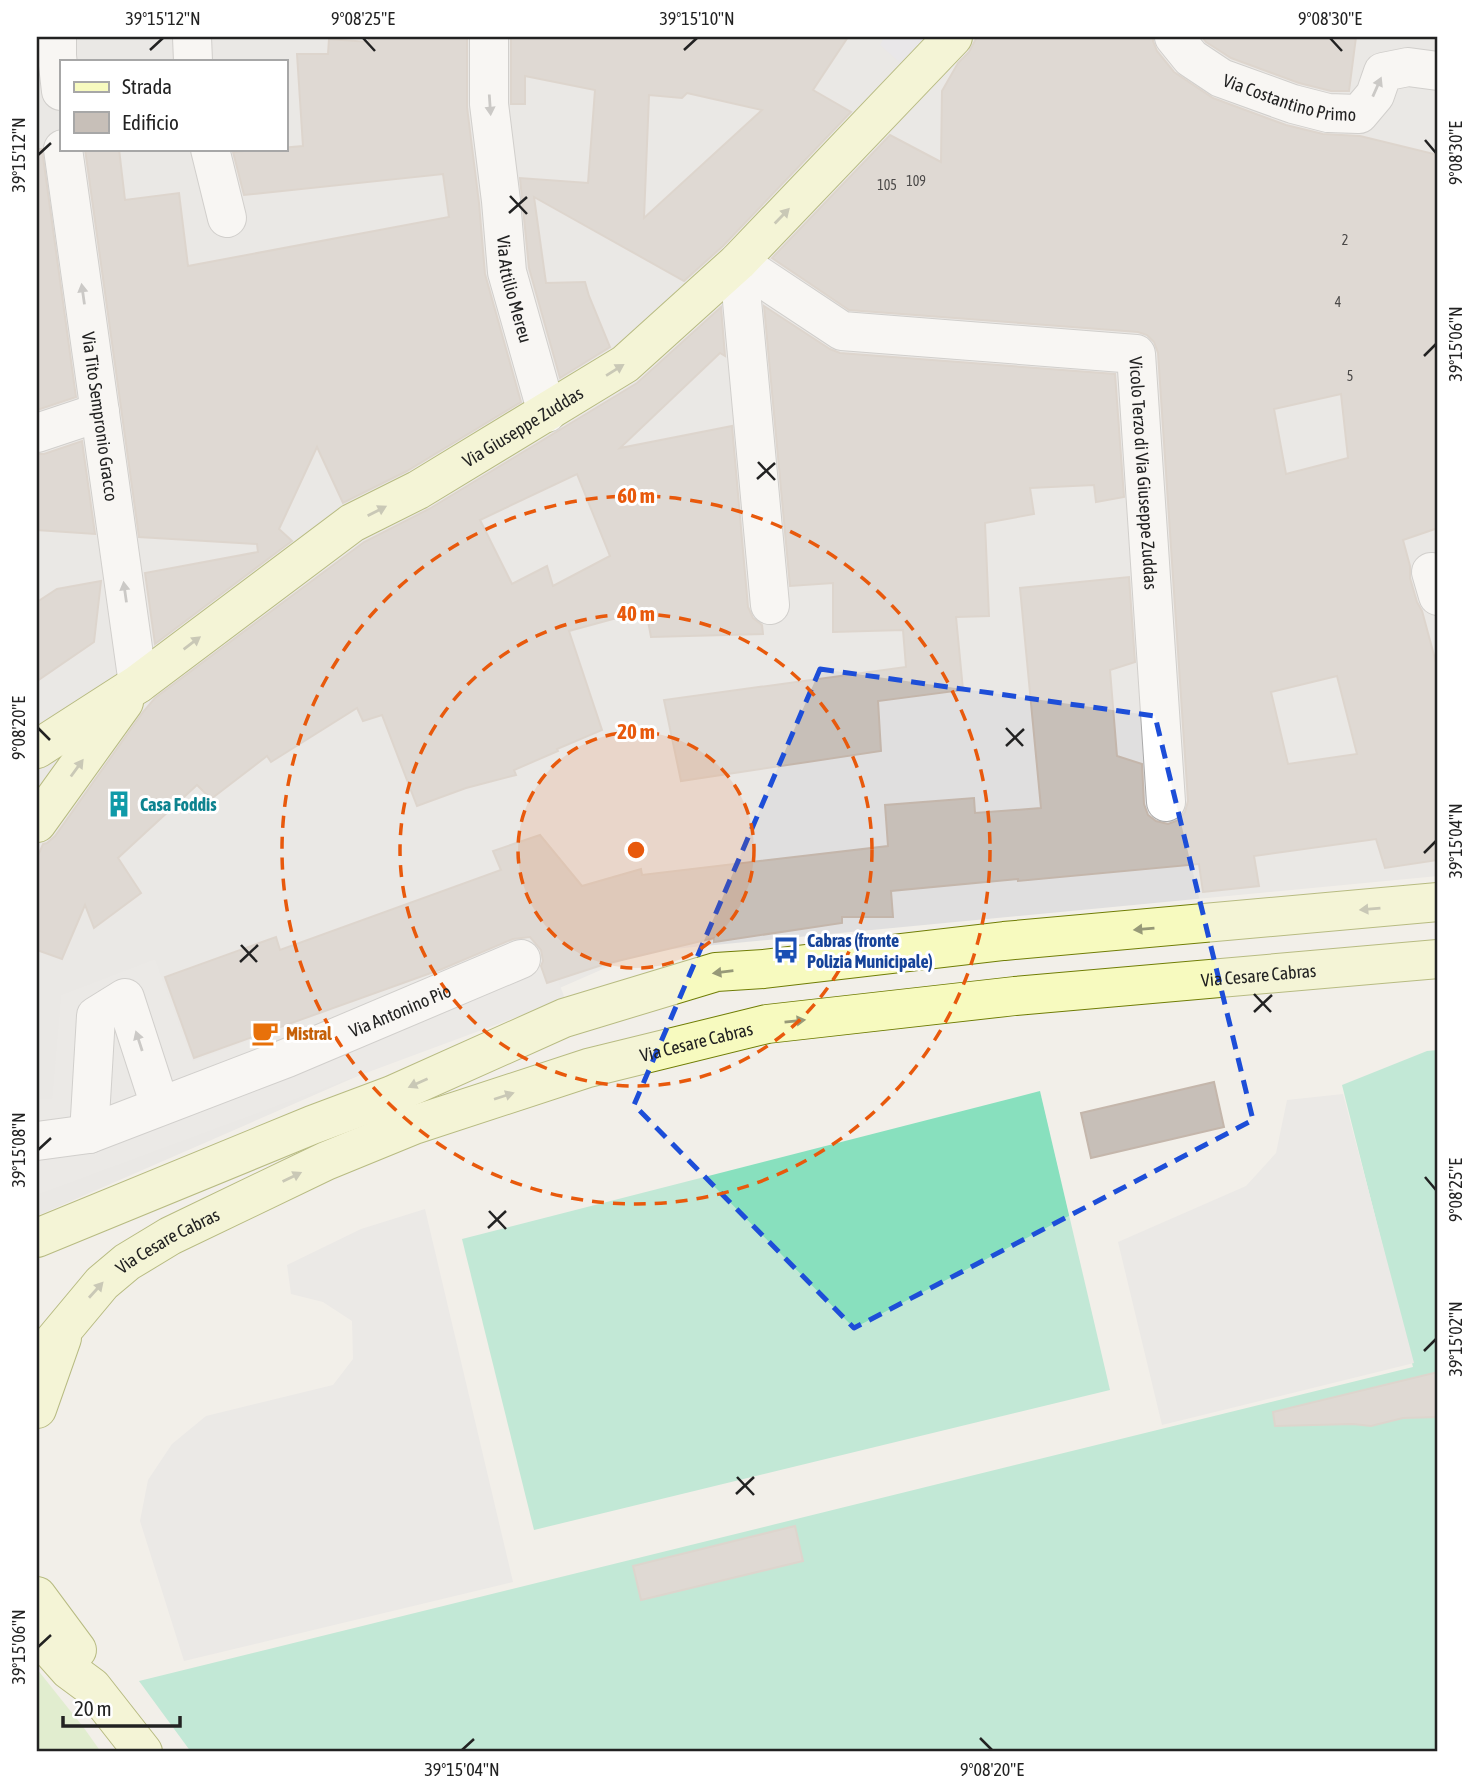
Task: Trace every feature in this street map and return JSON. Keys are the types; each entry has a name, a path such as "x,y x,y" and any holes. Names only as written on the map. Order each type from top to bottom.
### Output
{"main road":[{"name":"Via Giuseppe Zuddas","path":"37,749 138,684 352,523 418,490 625,364 748,269 953,37"},
{"path":"37,823 138,684"},
{"path":"37,1238 391,1095 564,1018 716,972 764,969 1004,941 1438,902"},
{"name":"Via Cesare Cabras","path":"37,1361 102,1283 127,1262 170,1236 326,1161 414,1125 588,1068 767,1024 1015,996 1438,958"},
{"path":"37,1409 67,1323"},
{"path":"37,1595 84,1658 92,1687"},
{"path":"37,1634 69,1670 92,1687 143,1752"}],"street":[{"path":"57,37 60,82"},
{"path":"192,37 193,60"},
{"name":"Via Attilio Mereu","path":"489,37 489,104 507,272 547,413"},
{"name":"Via Costantino Primo","path":"1174,37 1191,58 1221,78 1293,104 1328,113 1359,114 1375,95 1383,72 1408,67 1438,71"},
{"name":"Via Tito Sempronio Gracco","path":"63,150 138,684"},
{"path":"210,150 227,218"},
{"path":"748,269 741,290 771,604"},
{"name":"Vicolo Terzo di Via Giuseppe Zuddas","path":"748,269 842,331 1136,354 1166,802"},
{"path":"37,433 100,412"},
{"name":"Via Antonino Pio","path":"37,1141 89,1134 286,1059 521,959"},
{"path":"89,1134 96,1016 125,998 160,1106"}],"highlighted area":[{"path":"820,669 1155,716 1253,1120 854,1328 634,1105"}],"shaded area":[{"path":"37,37 1438,37 1438,876 642,952 37,1216"},
{"path":"884,37 933,37 906,68 880,45"},
{"path":"540,931 565,999 37,1195 37,1098 52,1099 61,995 155,959 193,1061"},
{"path":"1343,1094 1414,1363 1162,1425 1118,1242 1246,1186 1276,1153 1287,1100"},
{"path":"425,1209 513,1582 184,1661 140,1521 148,1480 172,1444 206,1416 333,1385 353,1359 352,1321 323,1302 291,1294 287,1265 361,1229"}],"green space":[{"path":"1438,1050 1438,1752 191,1752 139,1681 1413,1367 1342,1085 1427,1051"},
{"path":"1040,1091 1110,1390 534,1530 462,1239"},
{"path":"37,1669 84,1728 101,1752 37,1752"}],"building":[{"path":"369,37 467,37 467,107 485,274 521,402 407,471 343,503 317,447 279,529 292,541 155,644 145,573 258,552 257,544 139,537 85,150 119,150 125,200 179,193 188,266 449,217 443,174 244,195 233,152 287,150 287,147 303,146 297,54 328,54 329,39 369,42"},
{"path":"511,37 848,37 813,90 851,112 723,246 684,281 534,197 546,283 585,282 610,347 560,378 529,268 520,178 588,183 595,90 525,76 525,104 511,104","holes":["687,93 762,110 644,218 649,95 682,98"]},
{"path":"977,37 1153,37 1157,51 1174,72 1213,98 1286,125 1323,134 1360,136 1438,155 1438,528 1403,540 1410,566 1410,578 1438,670 1438,860 1385,868 1376,839 1254,856 1259,886 1203,892 1199,864 891,891 893,917 842,917 842,923 714,942 714,938 605,964 547,983 541,966 541,950 530,937 513,939 442,969 194,1058 165,977 276,937 280,950 501,870 493,851 540,835 582,886 641,869 642,875 888,846 885,805 974,798 975,813 1041,808 1020,588 1129,577 1135,662 1110,670 1117,756 1142,764 1144,804 1148,815 1156,821 1168,824 1179,820 1188,801 1158,353 1154,342 1147,335 1138,332 849,310 772,258 890,135 941,162 942,91 958,63 969,52","holes":["1341,394 1348,458 1286,474 1274,409","1337,676 1357,754 1288,764 1271,692"]},
{"path":"1202,37 1356,37 1349,91 1331,91 1299,83 1231,58"},
{"path":"37,149 42,149 76,397 37,410"},
{"path":"764,306 840,353 1115,374 1124,497 1096,502 1094,485 1030,488 1034,514 985,523 989,616 956,617 963,690 878,701 881,751 681,781 664,700 906,667 903,630 833,632 833,583 790,586"},
{"path":"721,307 725,356 720,353 620,448 732,426 748,607 753,618 762,625 763,634 651,637 646,610 569,631 602,730 514,770 516,775 466,788 417,806 382,715 363,721 357,708 271,762 267,756 211,799 197,785 118,858 141,893 94,928 85,905 62,959 37,950 37,858 43,844 55,836 155,698 364,542 429,509 637,383","holes":["577,474 610,556 553,586 547,566 512,584 480,520"]},
{"path":"82,441 95,534 37,530 37,454"},
{"path":"101,581 94,642 37,681 37,602 57,589"},
{"path":"1214,1082 1224,1127 1091,1158 1081,1113"},
{"path":"1438,1372 1438,1417 1403,1418 1371,1426 1275,1426 1273,1412"},
{"path":"795,1526 803,1561 641,1600 633,1566"}],"place":[{"name":"Casa Foddis","path":"119,804"},
{"name":"Cabras (fronte Polizia Municipale)","path":"786,950"},
{"name":"Mistral","path":"265,1033"}]}
